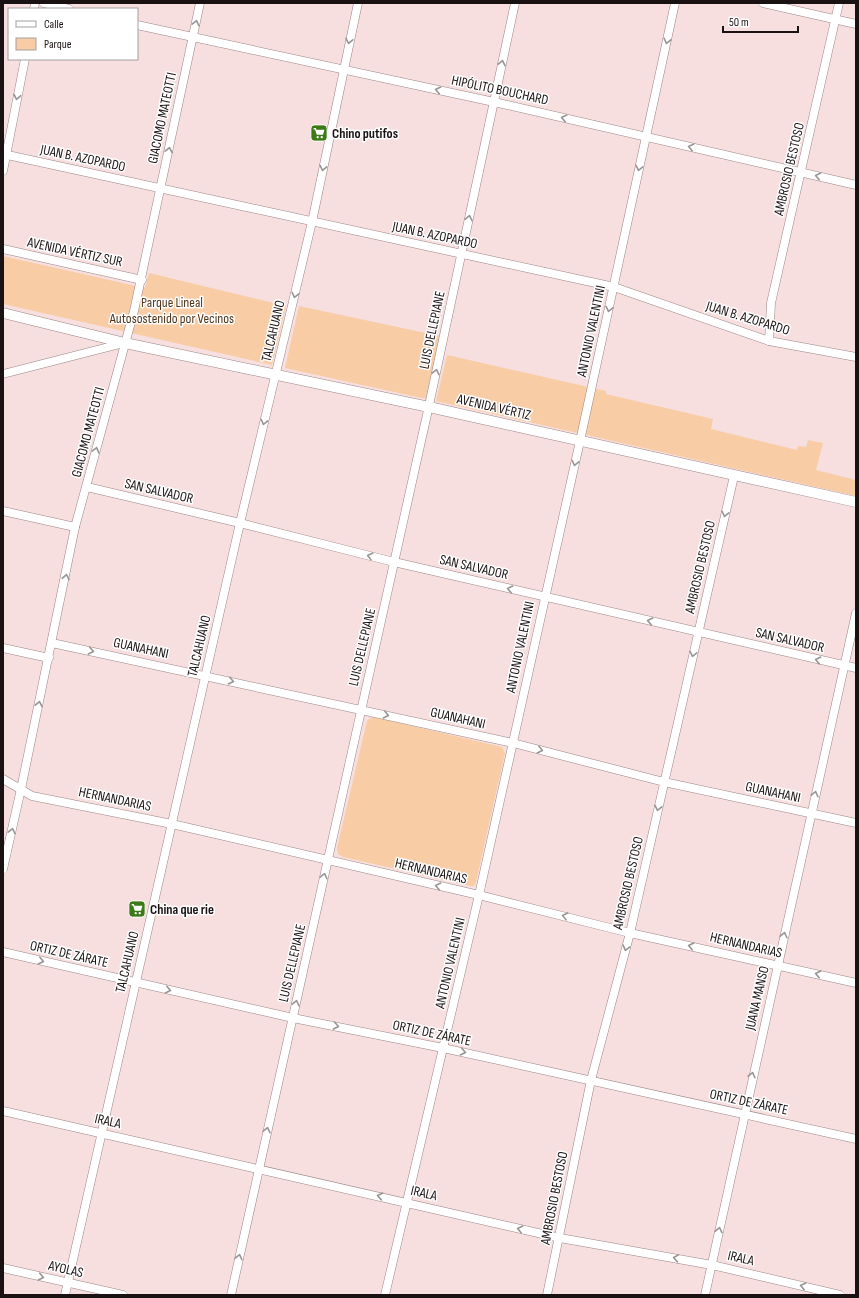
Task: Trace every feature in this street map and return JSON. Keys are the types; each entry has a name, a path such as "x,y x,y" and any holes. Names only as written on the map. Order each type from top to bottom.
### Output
{"street":[{"path":"44,3 65,8"},
{"name":"GIACOMO MATEOTTI","path":"3,869 75,527 87,488 142,280 200,3"},
{"name":"TALCAHUANO","path":"65,1295 240,523 312,222 358,3"},
{"name":"LUIS DELLEPIANE","path":"231,1295 429,407 515,3"},
{"name":"ANTONIO VALENTINI","path":"385,1295 479,895 580,442 675,3"},
{"path":"763,3 856,24"},
{"name":"AMBROSIO BESTOSO","path":"769,341 771,303 802,173 839,3"},
{"name":"HIPÓLITO BOUCHARD","path":"138,25 494,102 802,173 856,184"},
{"path":"3,171 25,60"},
{"name":"JUAN B. AZOPARDO","path":"5,155 614,287 769,341 856,357"},
{"name":"AVENIDA VÉRTIZ SUR","path":"3,249 142,280"},
{"name":"AVENIDA VÉRTIZ","path":"3,313 125,343 429,407 580,442 856,502"},
{"path":"3,374 125,343"},
{"name":"AMBROSIO BESTOSO","path":"547,1295 560,1238 591,1080 630,933 734,476"},
{"name":"SAN SALVADOR","path":"87,488 240,523 394,562 856,668"},
{"path":"3,510 75,527"},
{"name":"JUANA MANSO","path":"704,1295 712,1265 744,1114 856,613"},
{"name":"GUANAHANI","path":"52,642 512,743 664,782 856,823"},
{"path":"3,648 48,658"},
{"name":"HERNANDARIAS","path":"3,779 32,796 172,824 479,895 630,933 856,983"},
{"name":"ORTIZ DE ZÁRATE","path":"3,952 293,1018 443,1048 856,1139"},
{"name":"IRALA","path":"3,1111 560,1238 712,1265 840,1295"},
{"name":"AYOLAS","path":"3,1268 123,1295"}],"green space":[{"name":"Parque Lineal Autosostenido por Vecinos","path":"3,256 145,288 149,273 286,306 272,365 3,304"},
{"path":"299,306 440,336 426,399 285,368"},
{"path":"447,355 606,391 606,394 713,419 711,429 797,450 798,446 806,447 808,440 823,443 816,470 856,480 856,496 436,401"},
{"path":"374,717 502,747 505,753 474,886 343,857 338,854 337,848 367,721"}],"place":[{"name":"Chino putifos","path":"319,133"},
{"name":"China que rie","path":"137,909"}]}
